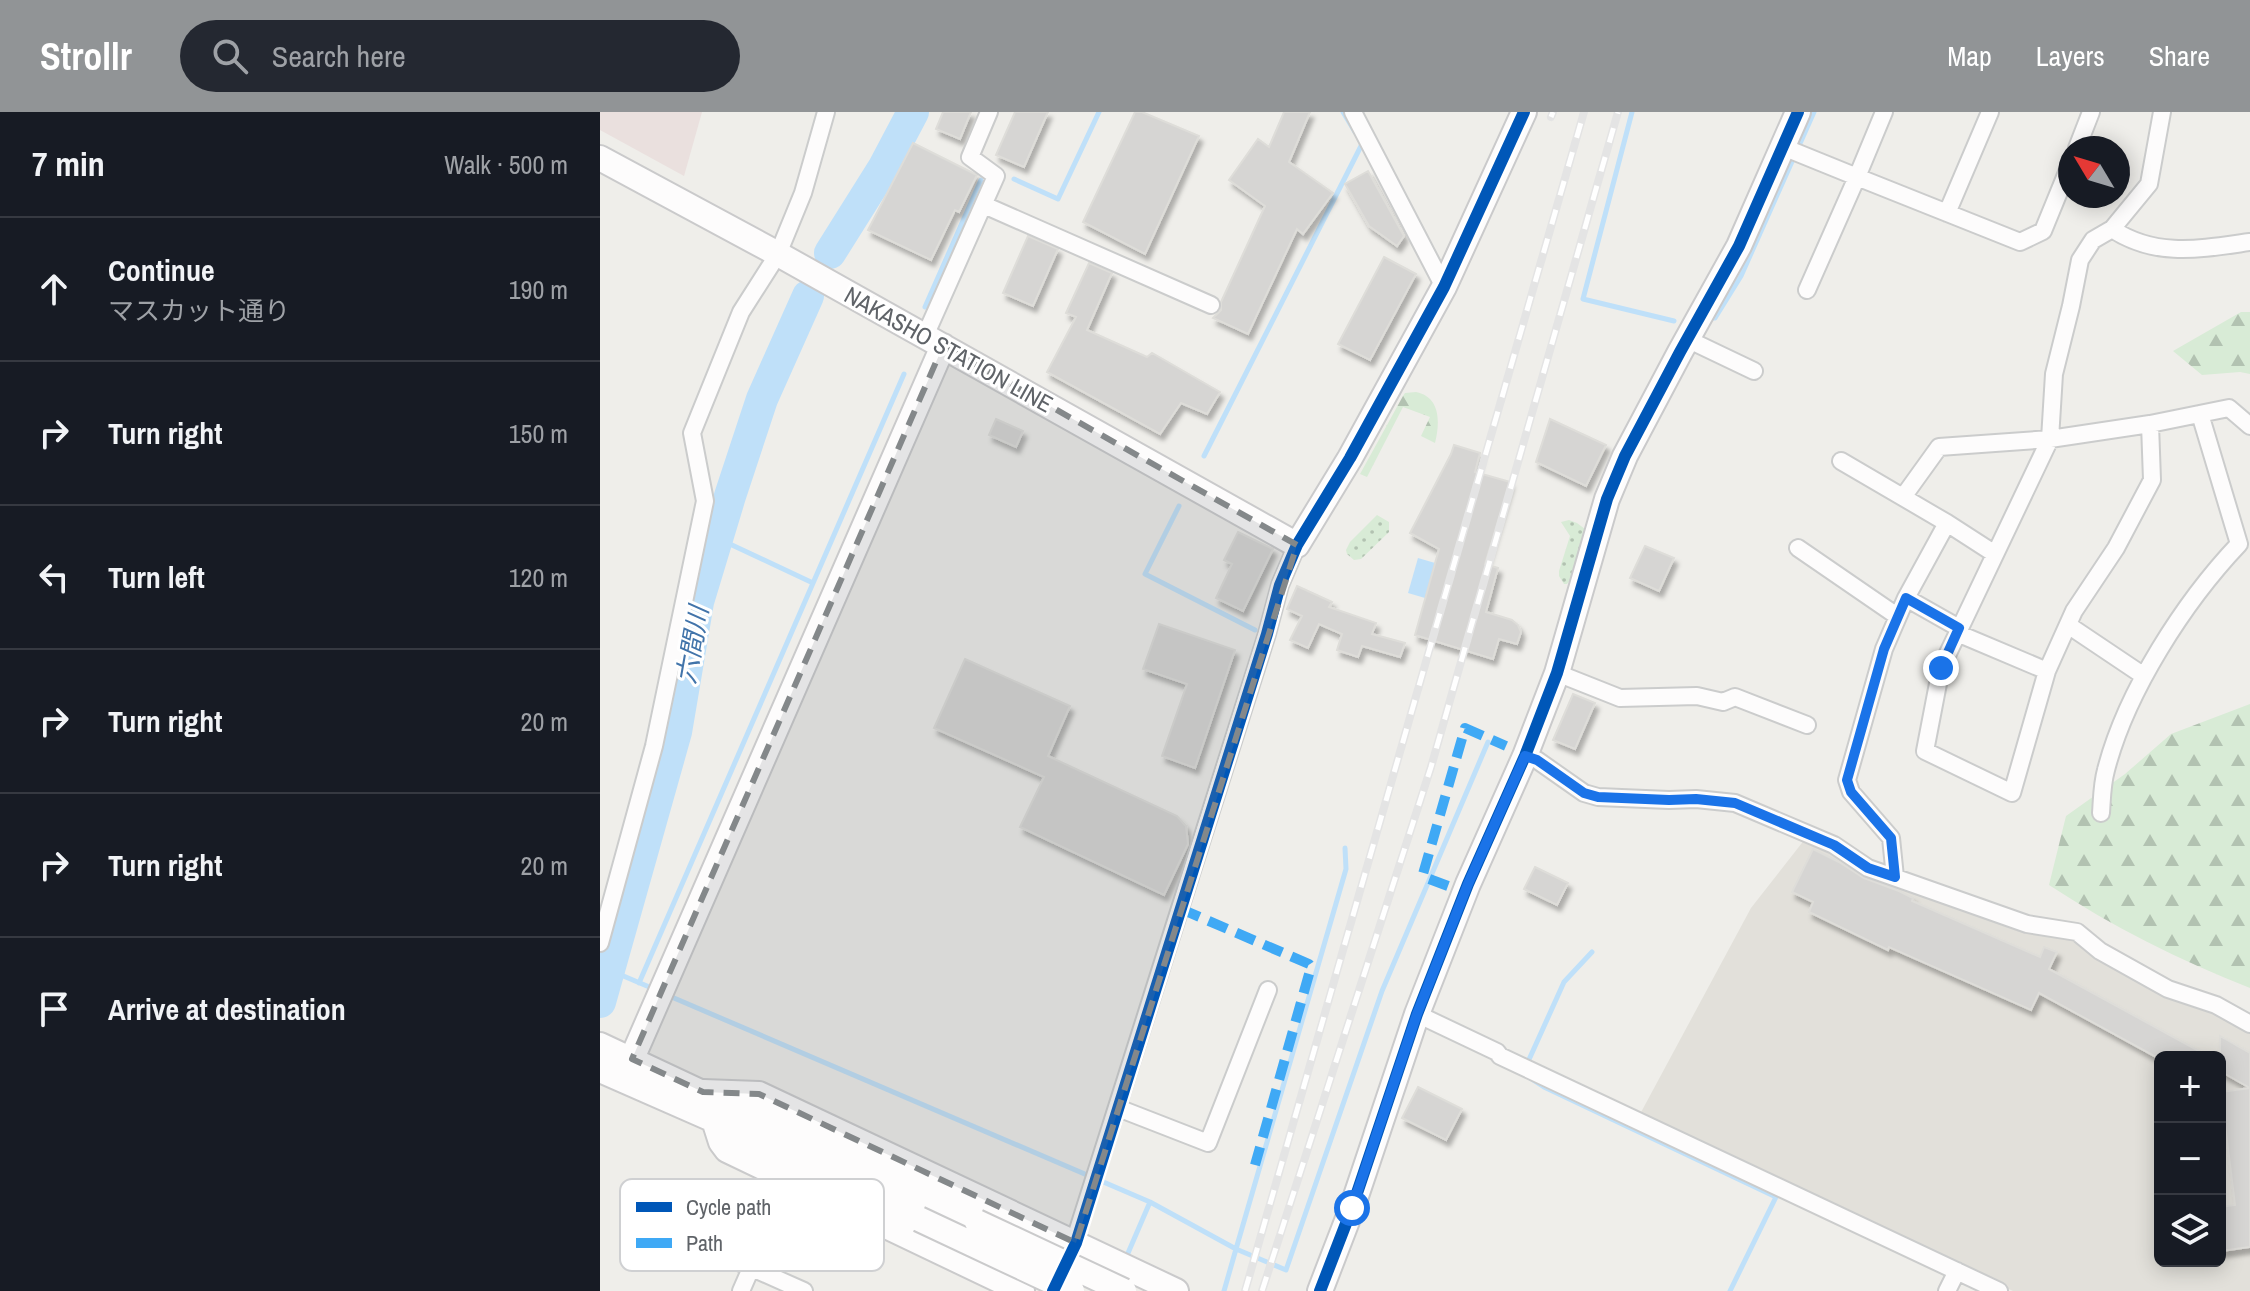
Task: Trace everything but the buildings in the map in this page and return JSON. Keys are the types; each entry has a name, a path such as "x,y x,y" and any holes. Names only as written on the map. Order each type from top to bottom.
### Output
{"main road":[{"path":"1297,545 1350,458 1444,287 1524,112"},
{"path":"1320,1291 1352,1208 1417,1014 1557,673 1607,499 1625,456 1687,339 1792,151 1798,112"},
{"name":"NAKASHO STATION LINE","path":"600,158 778,254 1297,545"},
{"path":"612,1060 661,992 934,341"},
{"path":"612,1060 703,1092 977,1222 1176,1291"},
{"path":"612,1060 714,1120 836,1179"},
{"path":"703,1092 759,1094 1076,1243 1124,1274"},
{"path":"714,1120 727,1150 790,1179"},
{"path":"884,1202 1072,1291"},
{"path":"884,1224 1022,1291"}],"street":[{"path":"600,943 654,746 705,501 692,433 741,312 778,254 803,193 826,112"},
{"path":"934,341 996,176 970,157 989,112"},
{"path":"1353,112 1444,287"},
{"path":"1807,290 1884,112"},
{"path":"1947,213 1990,112"},
{"path":"2082,136 2091,112"},
{"path":"2150,424 2152,480 2116,548 2074,611 2047,671 2012,793 1925,751 1941,668 2050,439 2054,374 2080,260 2093,240 2112,229 2149,184 2162,112"},
{"path":"1792,151 2020,242 2043,231 2058,194"},
{"path":"984,205 1211,305"},
{"path":"2112,229 2129,240 2149,247 2178,249 2250,242"},
{"path":"1687,339 1754,371"},
{"path":"1903,497 1939,447 2050,439 2229,408 2250,426"},
{"path":"2101,813 2109,759 2144,676 2186,610 2239,544 2200,414"},
{"path":"1841,461 1995,554"},
{"path":"1895,877 1891,838 1851,792 1847,780 1884,649 1906,598 1947,523"},
{"path":"1053,1291 1076,1243 1280,585 1297,545"},
{"path":"1798,548 1897,616"},
{"path":"1906,598 1958,631 2047,671"},
{"path":"2068,625 2144,676"},
{"path":"1557,673 1620,698 1697,696 1723,702 1735,697 1807,725"},
{"path":"1525,756 1537,760 1584,793 1598,797 1735,803 1834,845 1868,868 2027,924 2077,932 2100,951 2168,989 2216,1005 2250,1024"},
{"path":"1118,1108 1208,1143 1268,990"},
{"path":"1417,1014 1999,1291"},
{"path":"741,1291 750,1271"},
{"path":"761,1271 804,1291"},
{"path":"1947,1291 1957,1271"}],"highlighted area":[{"path":"943,346 1297,545 1076,1243 759,1094 703,1092 632,1059"}],"shaded area":[{"path":"600,112 702,112 684,176 600,130"},
{"path":"1805,839 2076,935 2250,1027 2250,1291 2013,1291 1639,1116 1751,908"}],"green space":[{"path":"2241,312 2250,312 2250,374 2202,375 2173,351"},
{"path":"1416,392 1430,399 1437,412 1435,443 1421,436 1430,417 1403,407 1367,477 1360,474 1405,393"},
{"path":"1377,515 1389,522 1389,532 1361,559 1354,560 1346,550 1350,542"},
{"path":"1569,520 1585,529 1585,535 1573,576 1564,584 1559,571 1570,536 1561,522"},
{"path":"2250,704 2250,988 2147,942 2049,885 2066,816 2125,774 2171,734"}],"water":[{"path":"1418,558 1435,563 1425,598 1408,593"}],"waterway":[{"name":"六間川","path":"830,253 884,167 913,112"},
{"path":"1014,179 1058,199 1099,112"},
{"path":"1343,112 1355,132"},
{"path":"1632,112 1583,299 1674,321"},
{"path":"1798,148 1814,112"},
{"path":"1204,456 1362,144 1360,140"},
{"path":"1712,318 1715,318 1741,276 1794,157"},
{"path":"925,307 981,180"},
{"name":"六間川","path":"600,1002 676,732 698,602 762,399 808,296"},
{"path":"639,983 904,374"},
{"path":"1179,506 1145,574 1255,630"},
{"path":"717,538 813,583"},
{"path":"1345,848 1346,869 1236,1249 1286,1270 1382,991 1488,742"},
{"path":"1527,1064 1564,982 1592,952"},
{"path":"600,966 654,989"},
{"path":"667,995 1150,1202 1236,1249 1224,1291"},
{"path":"1530,1078 1776,1197 1730,1291"},
{"path":"1125,1260 1150,1202"}],"railway":[{"path":"1551,117 1553,112"},
{"path":"1245,1291 1584,112"},
{"path":"1262,1291 1431,767 1618,112"}],"marked path":[{"path":"1448,886 1423,874 1465,728 1506,746"},
{"path":"1181,909 1311,967 1255,1165"}],"cycle path":[{"path":"1053,1291 1076,1243 1280,585 1297,545 1350,458 1444,287 1524,112"},
{"path":"1320,1291 1352,1208 1417,1014 1557,673 1607,499 1625,456 1739,246 1798,112"}],"route":[{"path":"1352,1208 1417,1014 1468,884 1525,756 1537,760 1584,793 1598,797 1735,803 1834,845 1868,868 1895,877 1891,838 1851,792 1847,780 1884,649 1906,598 1959,628 1941,668"}]}
